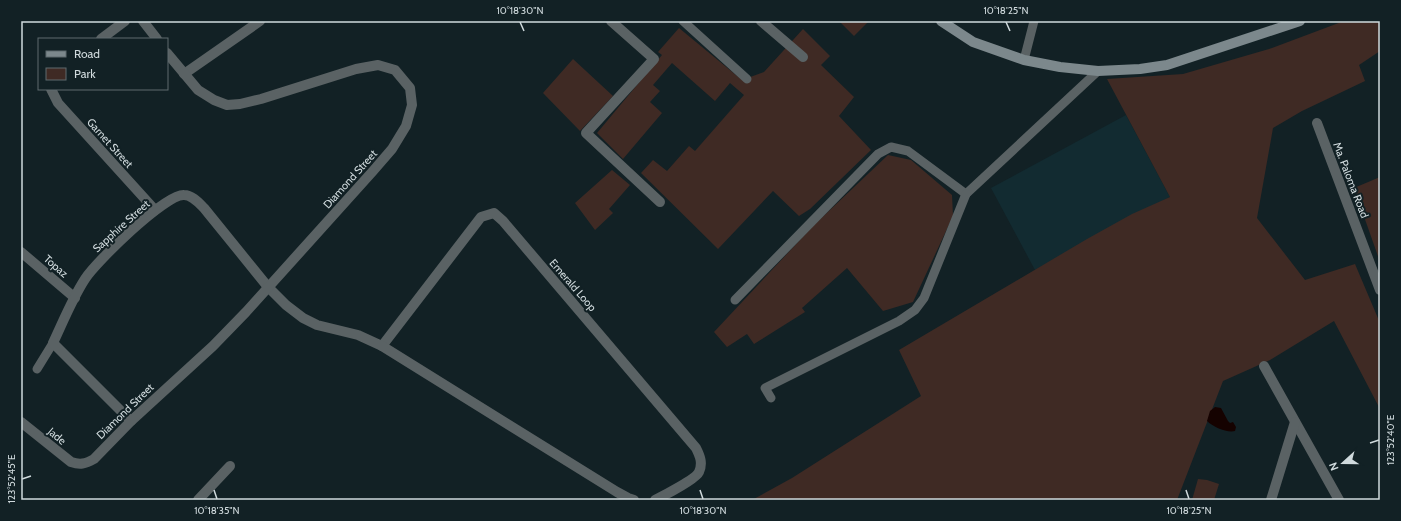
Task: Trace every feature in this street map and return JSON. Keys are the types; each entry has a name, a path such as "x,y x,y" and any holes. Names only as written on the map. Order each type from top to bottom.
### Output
{"street":[{"path":"102,38 124,21"},
{"path":"143,21 156,38"},
{"path":"184,74 260,21"},
{"path":"610,21 654,59 586,133 660,202"},
{"path":"761,21 803,57"},
{"path":"941,21 973,42 1024,60 1060,67 1098,71 1167,66 1300,21"},
{"name":"Diamond Street","path":"79,465 87,463 94,458 131,421 213,346 246,312 392,149 406,126 412,105 410,88 395,70 378,65 356,69 261,99 240,104 227,105 214,100 198,90 168,53"},
{"name":"Garnet Street","path":"52,90 58,103 155,210"},
{"name":"Ma. Paloma Road","path":"1317,123 1380,290"},
{"name":"Sapphire Street","path":"53,343 85,278 115,245 155,210 175,196 185,194 196,200 268,287"},
{"name":"Emerald Loop","path":"382,346 481,217 494,213 503,221 696,448 701,457 699,473 692,479 655,500"},
{"name":"Topaz","path":"21,252 75,298"},
{"path":"268,287 286,305 303,318 318,325 358,335 382,346 617,492 634,500"},
{"path":"53,343 131,421"},
{"path":"1264,366 1339,500"},
{"name":"Jade","path":"21,422 70,462 79,465"},
{"path":"1271,500 1295,422"},
{"path":"198,500 230,466"}],"lane":[{"path":"683,21 748,79"},
{"path":"1024,60 1034,21"},
{"path":"771,398 765,388 899,321 915,310 924,298 966,194 1098,71"},
{"path":"735,300 878,154 891,147 908,151 966,194"},
{"path":"37,369 53,343"}],"shaded area":[{"path":"1126,115 1170,197 1035,270 991,188"},
{"path":"1215,407 1221,408 1228,421 1230,423 1233,422 1236,427 1235,431 1220,429 1207,421 1210,411"}],"green space":[{"path":"839,21 869,21 854,36"},
{"path":"1344,21 1380,21 1380,51 1359,65 1365,81 1302,111 1273,128 1257,218 1305,280 1355,264 1380,323 1380,409 1334,321 1270,360 1223,381 1177,500 752,500 792,478 921,396 899,350 1087,239 1132,214 1170,197 1107,79 1183,74 1269,49"},
{"path":"679,28 742,80 764,72 803,29 830,56 821,65 854,97 839,116 871,150 810,209 799,216 773,191 718,249 641,173 653,160 667,171 689,146 695,151 744,95 730,83 715,101 672,63 653,85 660,91 650,102 662,113 623,159 597,133 662,55 658,52"},
{"path":"573,59 613,96 580,131 543,93"},
{"path":"888,155 911,160 952,195 953,216 913,302 883,311 847,268 802,308 805,312 754,344 747,334 727,347 714,332 813,226"},
{"path":"612,170 630,185 609,209 613,213 595,230 575,203"},
{"path":"1380,177 1380,262 1354,188"},
{"path":"1198,479 1219,484 1214,500 1192,500"}]}
